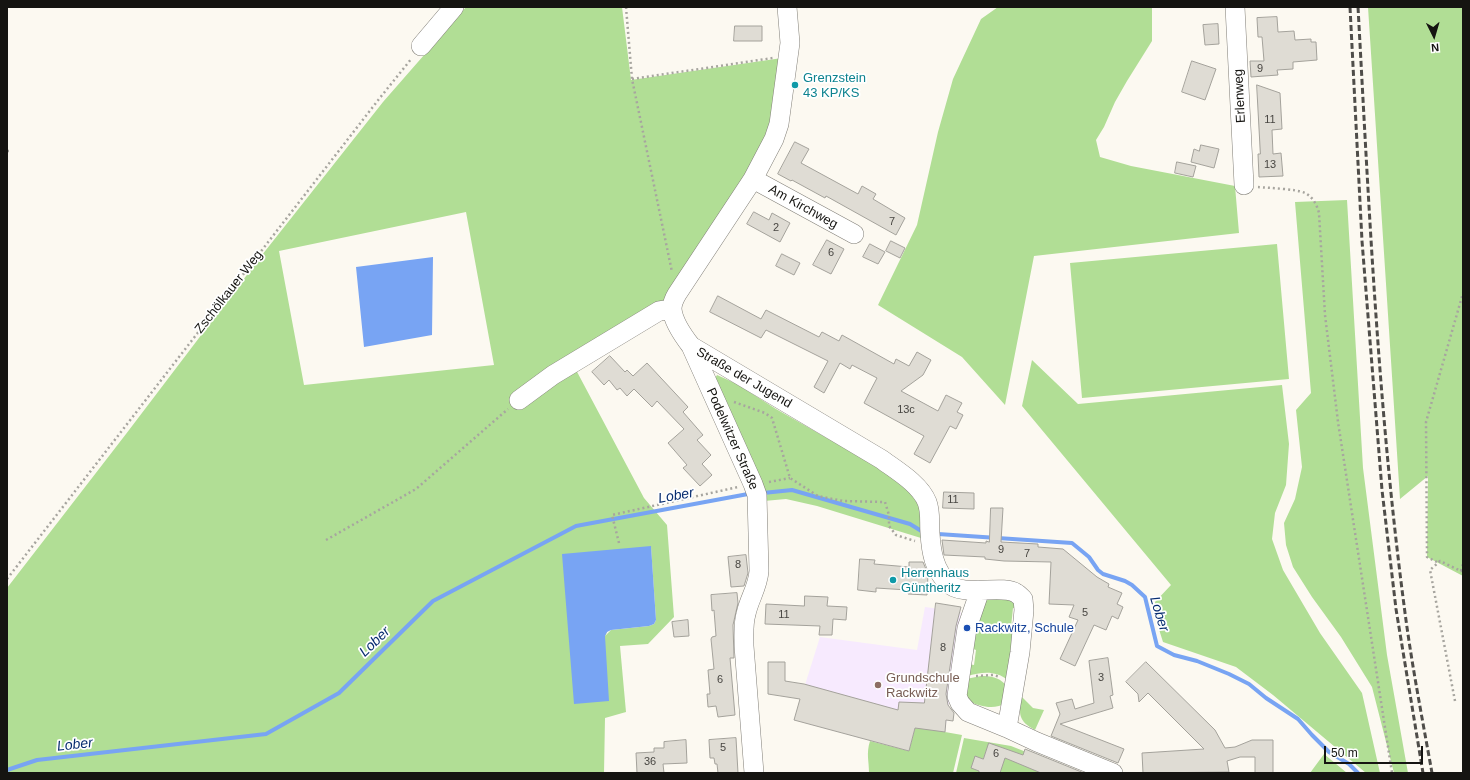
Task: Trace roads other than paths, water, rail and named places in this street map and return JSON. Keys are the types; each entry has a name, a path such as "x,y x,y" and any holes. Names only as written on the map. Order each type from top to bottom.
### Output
{"street":[{"path":"421,46 454,7"},
{"path":"519,400 553,375 674,302 753,179 774,139 779,124 787,56 790,43 790,28 787,7"},
{"name":"Erlenweg","path":"1235,7 1244,185"},
{"name":"Am Kirchweg","path":"753,179 854,234"},
{"name":"Straße der Jugend","path":"674,302 683,336 691,346 881,459 907,478 922,494 927,502 930,514 931,542 935,563 941,576 949,585 958,589 1010,591 1015,592 1023,599 1023,624 1007,728"},
{"name":"Podelwitzer Straße","path":"691,346 757,496 759,571 758,579 745,614 744,646 754,773"},
{"path":"978,590 978,596 967,628 958,696 960,703 968,712 1113,773"}],"water":[{"path":"433,257 432,335 364,347 356,267"},
{"path":"651,546 656,620 654,624 649,626 611,630 607,632 605,636 609,701 574,704 562,554"}],"waterway":[{"name":"Lober","path":"763,493 792,490 910,524 923,532"},
{"name":"Lober","path":"7,770 37,760 266,734 339,693 433,601 576,526 748,494"},
{"name":"Lober","path":"938,534 1072,543 1089,557 1098,570 1103,574 1125,581 1132,585 1145,597 1157,646 1174,655 1197,661 1249,684 1266,698 1298,719 1329,752 1349,764 1358,773"}],"railway":[{"path":"1350,7 1362,241 1382,490 1396,609 1423,773"},
{"path":"1358,7 1375,307 1387,456 1407,626 1432,773"}],"place":[{"name":"Grenzstein 43 KP/KS","path":"795,85"},
{"name":"Herrenhaus Güntheritz","path":"893,580"},
{"name":"Rackwitz, Schule","path":"967,628"},
{"name":"Grundschule Rackwitz","path":"878,685"}]}
